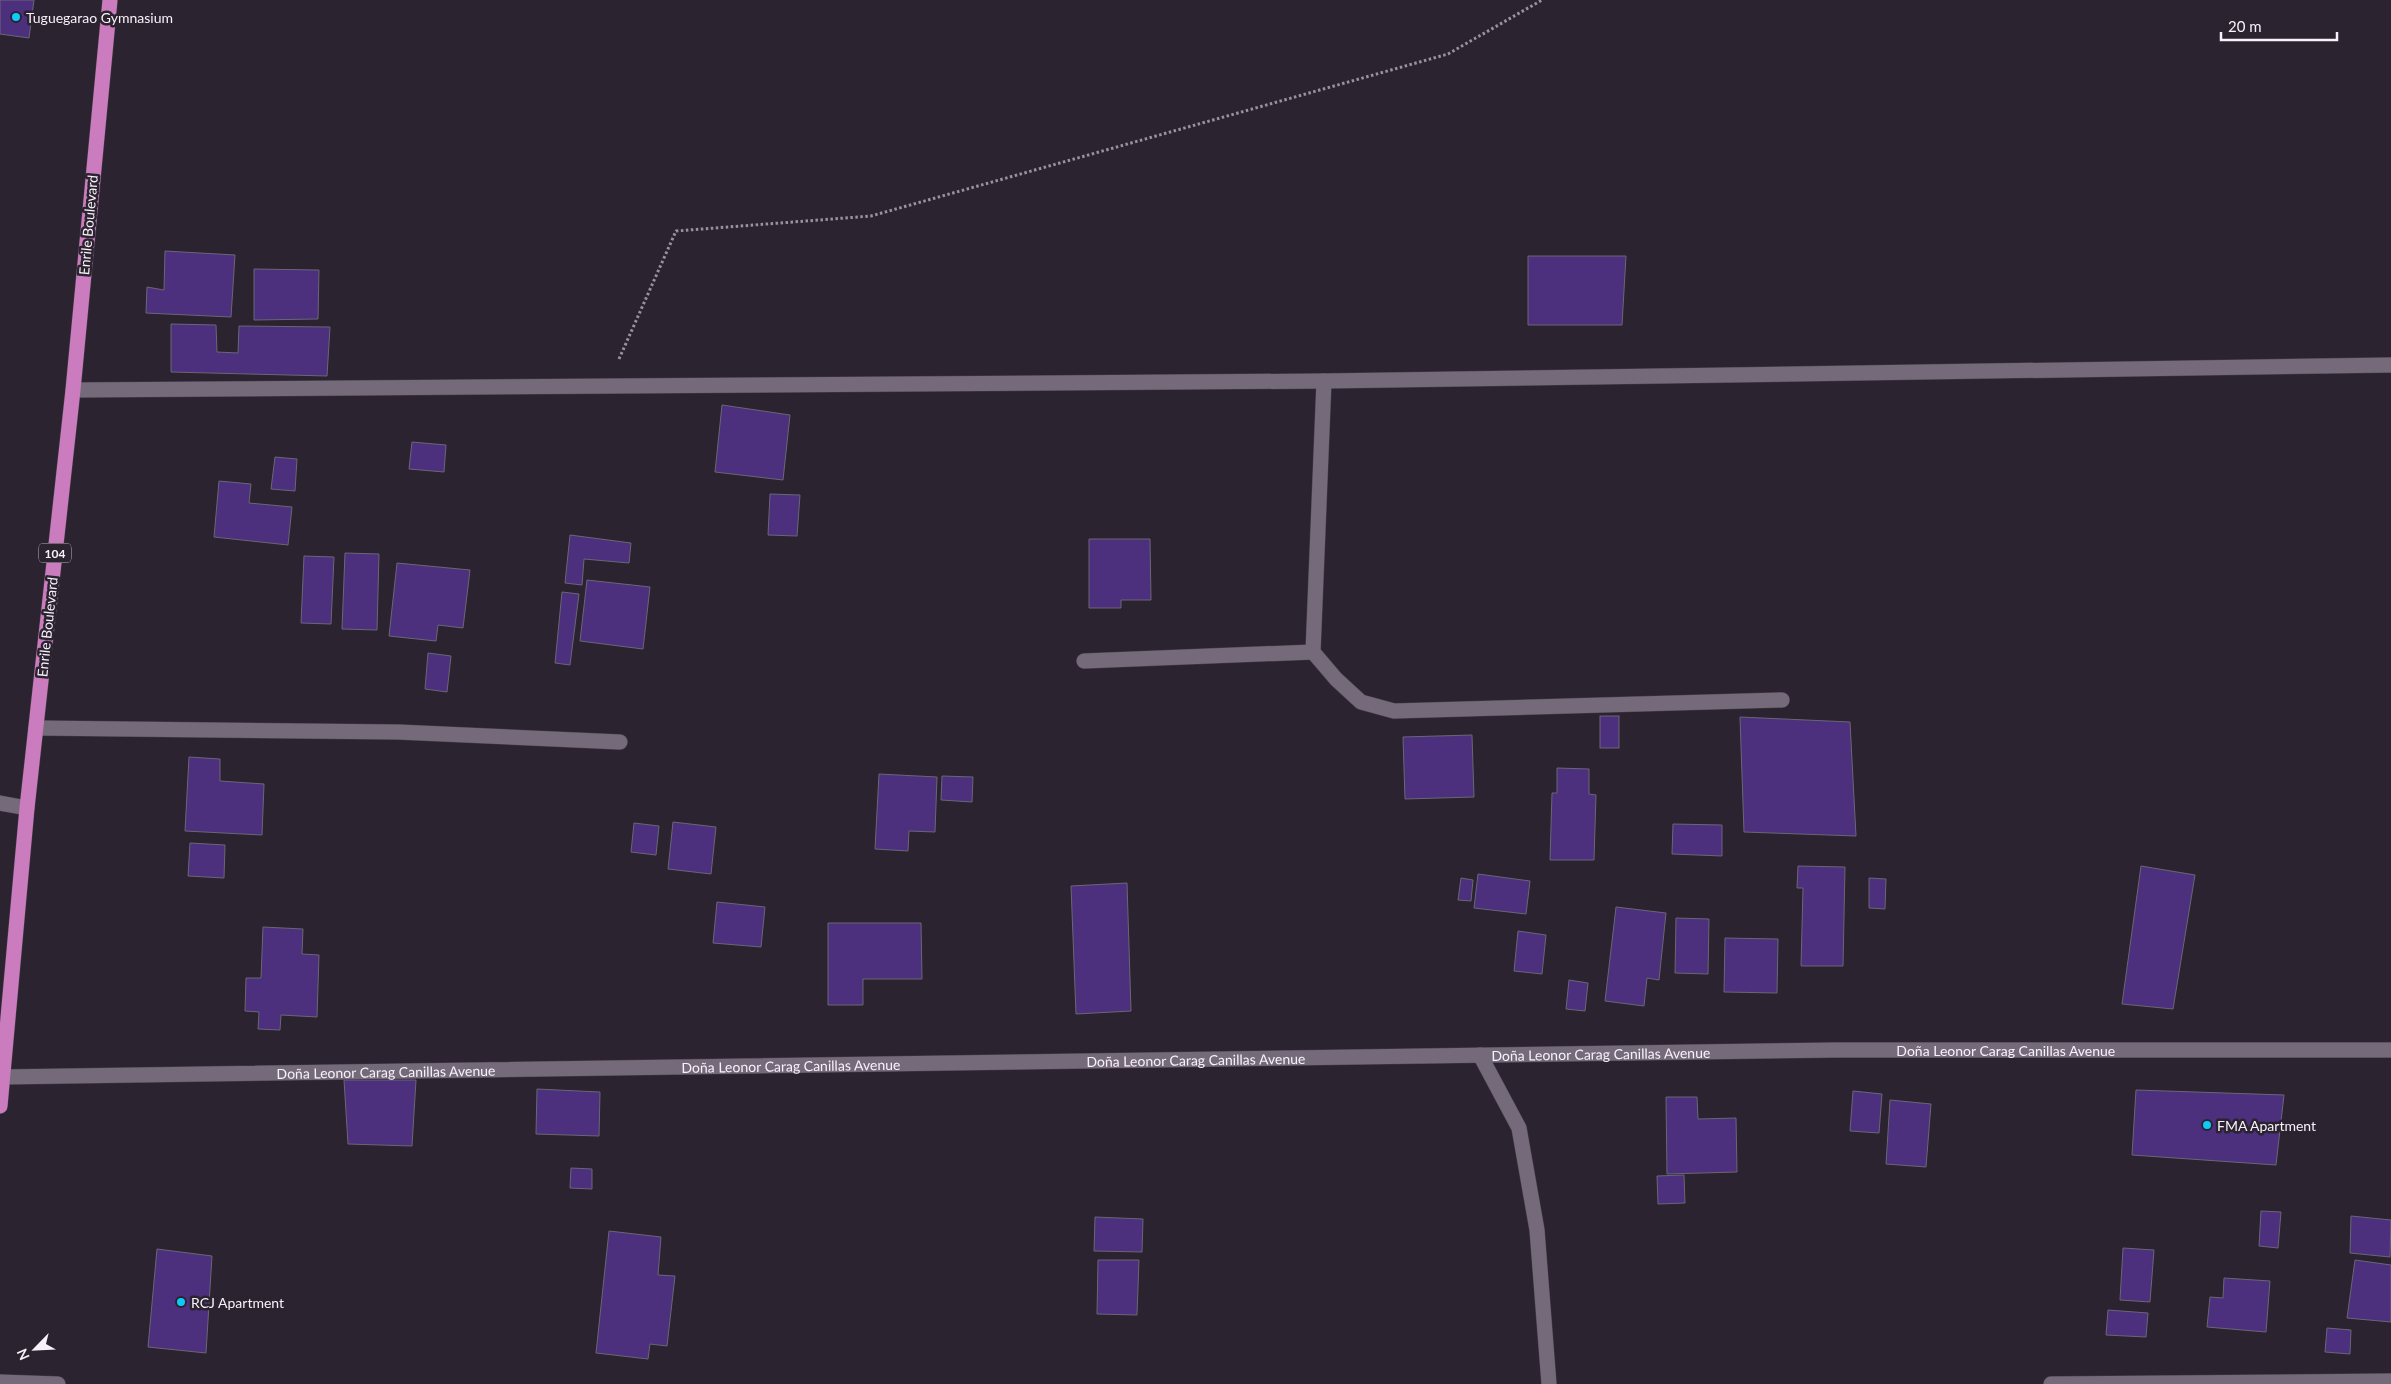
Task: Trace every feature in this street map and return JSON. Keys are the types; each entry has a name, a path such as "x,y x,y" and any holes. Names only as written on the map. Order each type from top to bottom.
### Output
{"highway":[{"name":"Enrile Boulevard","path":"0,1106 1,1077 27,808 73,390 110,0"}],"street":[{"path":"73,390 1324,381 2391,365"},
{"path":"1324,381 1313,652 1336,679 1361,702 1394,711 1782,700"},
{"path":"1084,661 1313,652"},
{"path":"36,728 398,732 620,742"},
{"path":"0,803 27,808"},
{"name":"Doña Leonor Carag Canillas Avenue","path":"1,1077 1837,1050 2391,1050"},
{"path":"1480,1055 1519,1128 1537,1230 1548,1384"},
{"path":"2051,1384 2391,1381"},
{"path":"0,1382 58,1384"}],"path":[{"path":"608,385 676,231 871,216 1448,54 1542,0"}],"building":[{"name":"Tuguegarao Gymnasium","path":"0,0 34,0 29,38 0,34"},
{"path":"165,251 235,255 231,317 146,313 147,287 164,290"},
{"path":"1528,256 1626,256 1622,325 1528,325"},
{"path":"254,269 319,270 318,319 254,320"},
{"path":"171,324 216,325 217,352 238,353 239,326 330,327 327,376 171,372"},
{"path":"722,405 790,415 783,480 715,472"},
{"path":"412,442 446,445 444,472 409,469"},
{"path":"275,457 297,459 295,491 271,489"},
{"path":"219,481 251,484 249,503 292,507 288,545 214,537"},
{"path":"770,494 800,495 797,536 768,535"},
{"path":"570,535 631,543 629,563 584,559 582,585 565,583"},
{"path":"1089,539 1150,539 1151,600 1121,600 1121,608 1089,608"},
{"path":"345,553 379,554 377,630 342,629"},
{"path":"304,556 334,557 331,624 301,623"},
{"path":"397,563 470,570 463,628 438,625 436,641 389,636"},
{"path":"587,580 650,587 643,649 580,641"},
{"path":"562,592 579,594 570,665 555,663"},
{"path":"428,653 451,656 447,692 425,689"},
{"path":"1600,716 1619,716 1619,748 1600,748"},
{"path":"1740,717 1850,722 1856,836 1744,832"},
{"path":"1472,735 1474,797 1405,799 1403,737"},
{"path":"189,757 220,759 220,781 264,784 262,835 185,831"},
{"path":"1557,768 1589,769 1589,794 1596,795 1594,860 1550,860 1552,793 1557,793"},
{"path":"879,774 937,777 935,832 909,831 908,851 875,849"},
{"path":"942,776 973,777 972,802 941,800"},
{"path":"673,822 716,827 711,874 668,869"},
{"path":"634,823 659,826 656,855 631,852"},
{"path":"1673,824 1722,825 1722,856 1672,854"},
{"path":"190,843 225,845 224,878 188,876"},
{"path":"1798,866 1845,867 1843,966 1801,966 1803,888 1797,888"},
{"path":"2141,866 2195,875 2173,1009 2122,1004"},
{"path":"1478,874 1530,881 1526,914 1474,908"},
{"path":"1461,878 1473,880 1471,901 1458,900"},
{"path":"1869,878 1886,879 1885,909 1869,908"},
{"path":"1127,883 1131,1011 1076,1014 1071,886"},
{"path":"717,902 765,907 761,947 713,943"},
{"path":"1616,907 1666,913 1659,980 1647,978 1644,1006 1605,1001"},
{"path":"1676,918 1709,919 1708,974 1675,973"},
{"path":"828,923 921,923 922,979 863,979 863,1005 828,1005"},
{"path":"263,927 303,929 302,954 319,955 317,1017 281,1015 280,1030 258,1029 259,1012 245,1011 246,978 261,978"},
{"path":"1518,931 1546,935 1542,974 1514,971"},
{"path":"1725,938 1778,939 1777,993 1724,992"},
{"path":"1569,980 1588,983 1585,1011 1566,1009"},
{"path":"344,1080 416,1080 412,1146 348,1144"},
{"path":"537,1089 600,1092 599,1136 536,1134"},
{"name":"FMA Apartment","path":"2136,1090 2284,1095 2276,1165 2132,1155"},
{"path":"1853,1091 1882,1094 1879,1133 1850,1131"},
{"path":"1666,1097 1697,1097 1698,1119 1736,1118 1737,1172 1667,1174"},
{"path":"1890,1100 1931,1104 1926,1167 1886,1164"},
{"path":"571,1168 592,1169 592,1189 570,1188"},
{"path":"1684,1175 1685,1203 1658,1204 1657,1176"},
{"path":"2261,1211 2281,1212 2278,1248 2259,1246"},
{"path":"2351,1216 2391,1220 2390,1257 2350,1253"},
{"path":"1095,1217 1143,1219 1142,1252 1094,1251"},
{"path":"609,1231 661,1237 658,1275 675,1276 667,1346 650,1344 648,1359 596,1353"},
{"path":"2123,1248 2154,1250 2150,1302 2120,1300"},
{"name":"RCJ Apartment","path":"157,1249 212,1256 206,1353 148,1347"},
{"path":"1098,1260 1139,1260 1137,1315 1097,1314"},
{"path":"2355,1260 2391,1265 2391,1322 2347,1318"},
{"path":"2224,1278 2270,1281 2266,1332 2207,1327 2210,1297 2223,1298"},
{"path":"2108,1310 2148,1313 2146,1337 2106,1335"},
{"path":"2327,1328 2351,1330 2350,1354 2325,1352"}],"place":[{"name":"Tuguegarao Gymnasium","path":"16,17"},
{"name":"FMA Apartment","path":"2207,1125"},
{"name":"RCJ Apartment","path":"181,1302"}]}
